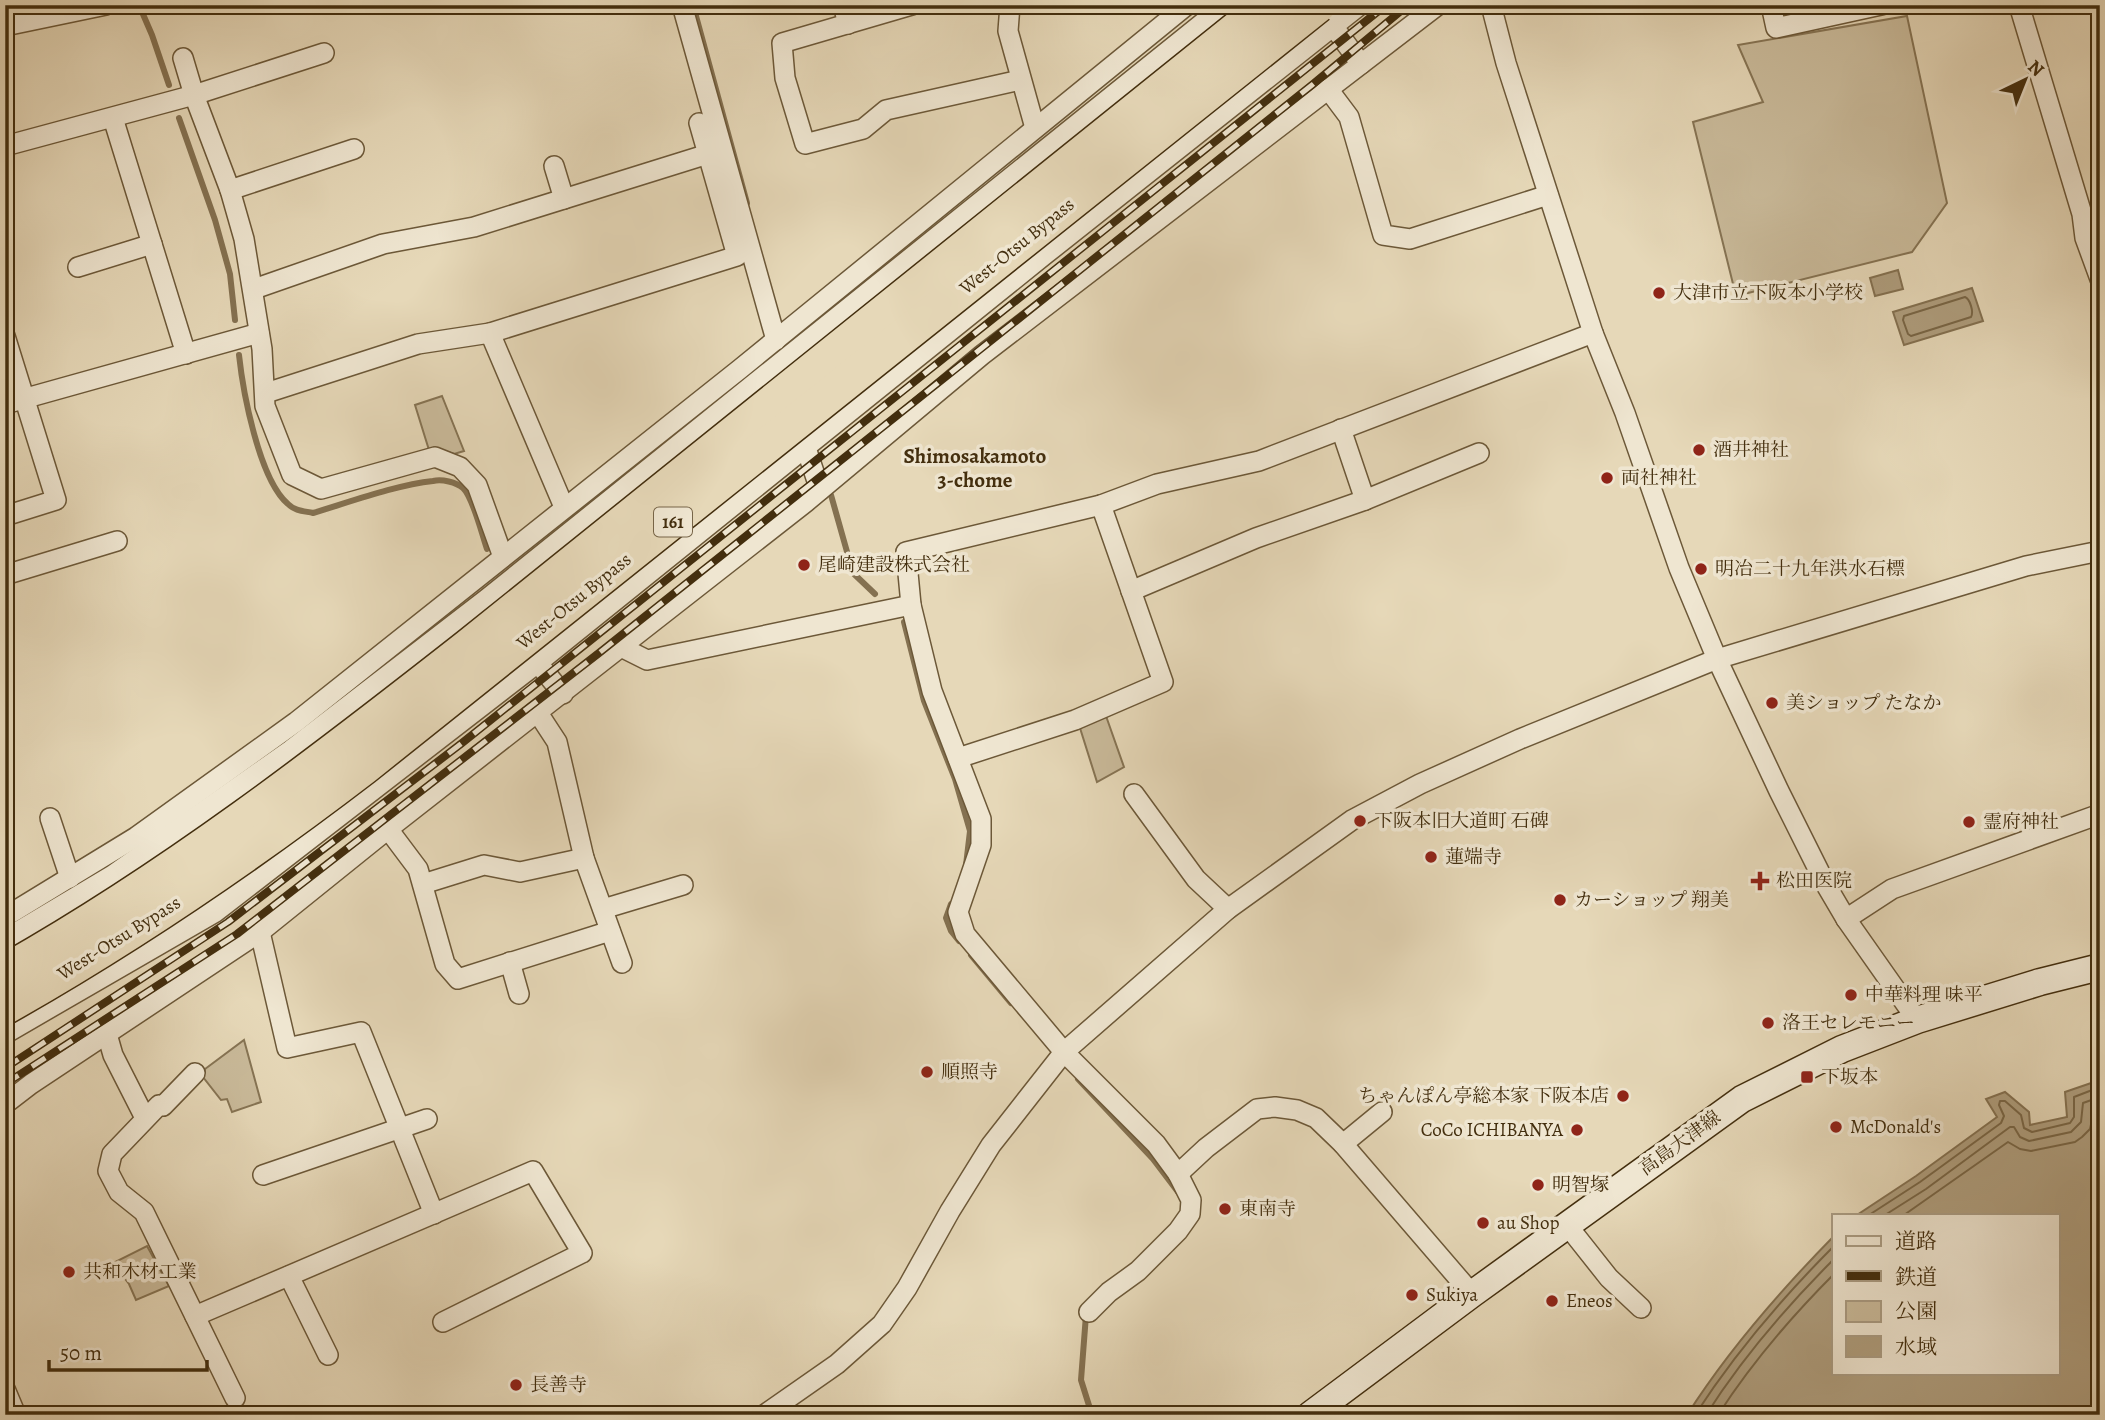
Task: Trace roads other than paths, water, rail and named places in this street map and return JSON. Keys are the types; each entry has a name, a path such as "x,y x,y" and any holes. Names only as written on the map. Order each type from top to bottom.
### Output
{"highway":[{"name":"West-Otsu Bypass","path":"5,972 60,941 162,876 344,744 468,648 1267,5"},
{"name":"West-Otsu Bypass","path":"5,1007 75,967 274,836 1325,11"}],"main road":[{"name":"高島大津線","path":"1310,1415 1742,1099 1842,1049 1917,1020 2040,982 2100,967"}],"street":[{"path":"5,26 74,8 106,5"},
{"path":"682,5 776,340"},
{"path":"912,5 846,14 782,43 785,78 805,144 863,130 886,110 1020,80"},
{"path":"1010,5 1008,31 1035,128"},
{"path":"5,917 136,837 480,592 503,557 564,508 747,378 776,340 1187,5"},
{"path":"5,1031 214,910 536,661 1043,253 1325,11 1356,5"},
{"path":"5,1104 260,932 820,490 982,355 1437,5"},
{"path":"1491,5 1506,63 1593,333 1625,413 1679,568 1717,659 1826,885 1846,919 1917,1020"},
{"path":"1771,5 1776,28 1881,5"},
{"path":"2019,5 2082,214 2085,238 2100,279"},
{"path":"5,942 114,877 292,752 480,592 747,378 1225,7"},
{"path":"1325,11 1361,64"},
{"path":"5,146 194,95 324,53"},
{"path":"183,58 230,190 244,239 262,349 265,406 292,475 321,488 435,457 460,467 477,485 503,557"},
{"path":"1328,89 1349,117 1383,235 1410,239 1548,195"},
{"path":"113,118 186,354"},
{"path":"265,393 418,344 490,334 737,256 699,123"},
{"path":"230,190 354,149"},
{"path":"254,289 383,244 474,227 708,154"},
{"path":"554,166 564,199"},
{"path":"78,267 152,244"},
{"path":"5,404 258,333"},
{"path":"1089,1312 1109,1292 1138,1271 1178,1231 1190,1214 1191,1200 1178,1174 1156,1144 1065,1052 965,934 958,912 981,845 981,818 932,691 911,605 906,552 1101,505 1157,484 1259,461 1593,333"},
{"path":"490,334 564,508"},
{"path":"5,336 56,500 5,516"},
{"path":"747,378 805,445 820,490"},
{"path":"1341,429 1365,500"},
{"path":"1131,591 1256,538 1365,500 1479,453"},
{"path":"958,758 1075,720 1163,682 1101,505"},
{"path":"5,575 117,541"},
{"path":"764,1415 838,1364 882,1324 907,1288 991,1145 1065,1052 1228,909 1352,820 1420,783 1717,659 2026,566 2100,551"},
{"path":"480,592 563,694"},
{"path":"621,647 647,660 911,605"},
{"path":"538,713 557,742 584,858 622,963"},
{"path":"1134,794 1196,879 1228,909"},
{"path":"1846,919 1892,889 2100,814"},
{"path":"50,818 70,878"},
{"path":"388,829 418,869 445,964 458,979 610,931"},
{"path":"422,884 484,865 520,872 584,858"},
{"path":"603,909 683,885"},
{"path":"260,932 287,1048 361,1032 434,1214"},
{"path":"510,962 519,994"},
{"path":"107,1034 113,1055 145,1118"},
{"path":"195,1073 163,1106 159,1105 145,1118 112,1154 108,1171 120,1192 144,1212 235,1398"},
{"path":"1178,1174 1206,1148 1257,1109 1286,1109 1316,1118 1343,1144 1472,1294"},
{"path":"1343,1144 1382,1112"},
{"path":"263,1175 427,1119"},
{"path":"195,1317 533,1171 582,1253 443,1322"},
{"path":"1567,1225 1609,1278 1641,1308"},
{"path":"289,1276 328,1355"},
{"path":"5,1389 16,1415"}],"water":[{"path":"1898,270 1903,289 1875,296 1870,278"},
{"path":"1972,288 1983,321 1904,345 1893,312"},
{"path":"2100,1080 2100,1415 1687,1415 1756,1322 1832,1238 1832,1374 2060,1374 2060,1214 1859,1214 1997,1117 1986,1099 2005,1092 2029,1112 2030,1125 2067,1117 2065,1092"}],"waterway":[{"path":"139,5 169,85"},
{"path":"693,5 747,203"},
{"path":"179,118 215,220 230,274 235,320"},
{"path":"239,355 244,390 261,456 278,492 291,506 313,513 404,486 437,480 449,481 467,493 487,549"},
{"path":"831,495 853,573 875,594"},
{"path":"904,622 924,701 955,779 970,831 966,865"},
{"path":"951,904 946,918 959,941"},
{"path":"971,955 1011,1003"},
{"path":"1078,1079 1153,1159 1178,1192"},
{"path":"1086,1315 1081,1380 1092,1415"}],"railway":[{"path":"5,1068 228,922 462,743 1386,5"},
{"path":"5,1084 237,934 599,653 1312,85 1408,5"}],"place":[{"name":"大津市立下阪本小学校","path":"1659,293"},
{"name":"酒井神社","path":"1699,450"},
{"name":"両社神社","path":"1607,478"},
{"name":"尾崎建設株式会社","path":"804,565"},
{"name":"明冶二十九年洪水石標","path":"1701,569"},
{"name":"美ショップ たなか","path":"1772,703"},
{"name":"下阪本旧大道町 石碑","path":"1360,821"},
{"name":"霊府神社","path":"1969,822"},
{"name":"蓮端寺","path":"1431,857"},
{"name":"松田医院","path":"1760,881"},
{"name":"カーショップ 翔美","path":"1560,900"},
{"name":"中華料理 味平","path":"1851,995"},
{"name":"洛王セレモニー","path":"1768,1023"},
{"name":"順照寺","path":"927,1072"},
{"name":"下坂本","path":"1807,1077"},
{"name":"ちゃんぽん亭総本家 下阪本店","path":"1623,1096"},
{"name":"McDonald's","path":"1836,1127"},
{"name":"CoCo ICHIBANYA","path":"1577,1130"},
{"name":"明智塚","path":"1538,1185"},
{"name":"東南寺","path":"1225,1209"},
{"name":"au Shop","path":"1483,1223"},
{"name":"共和木材工業","path":"69,1272"},
{"name":"Sukiya","path":"1412,1295"},
{"name":"Eneos","path":"1552,1301"},
{"name":"長善寺","path":"516,1385"}],"district":[{"name":"Shimosakamoto 3-chome","path":"975,468"}]}
